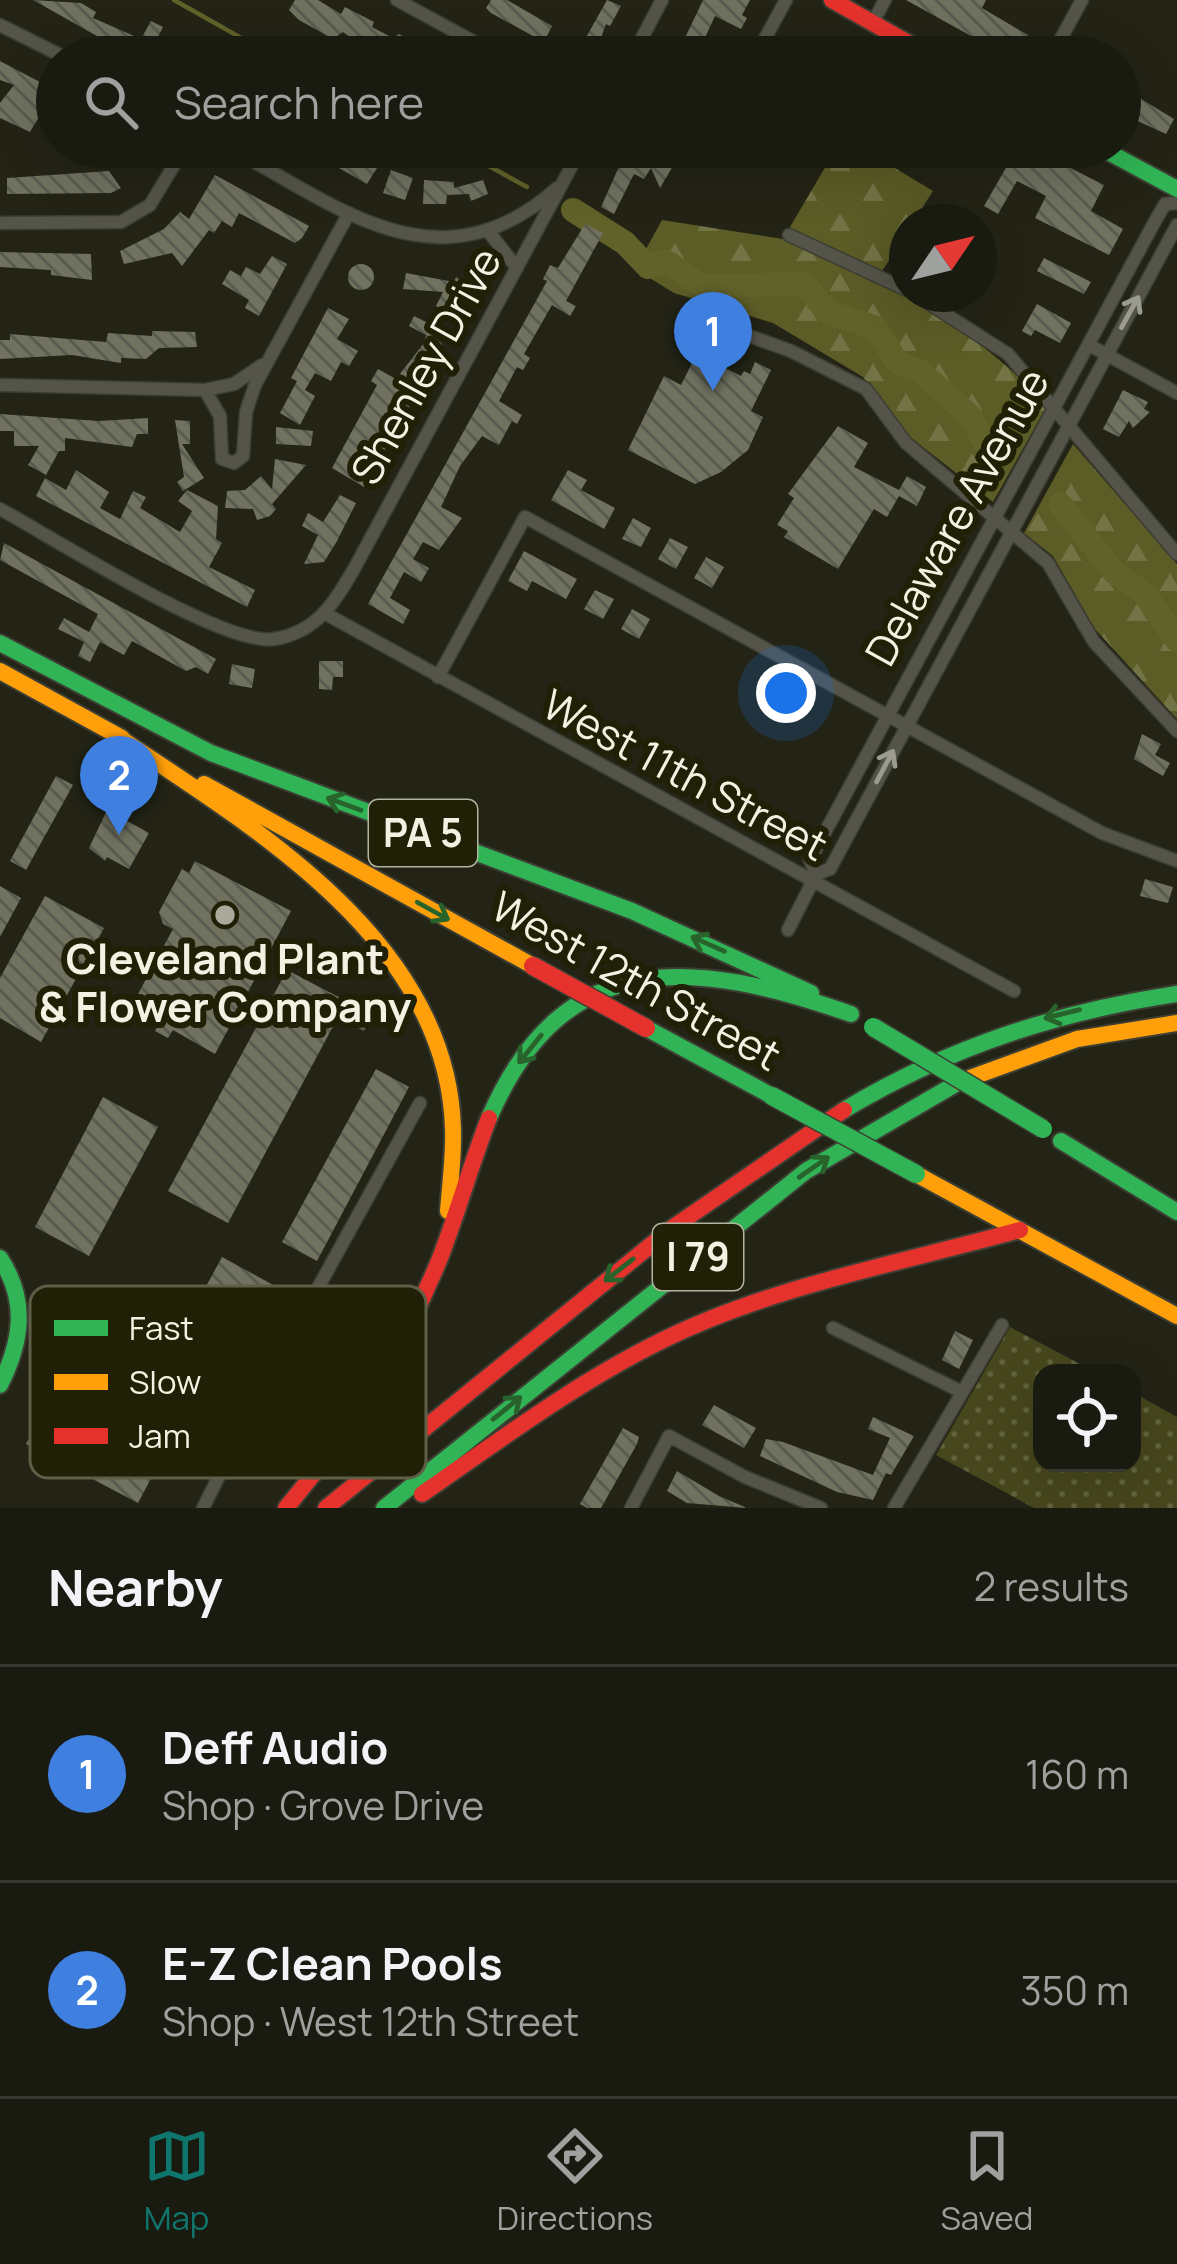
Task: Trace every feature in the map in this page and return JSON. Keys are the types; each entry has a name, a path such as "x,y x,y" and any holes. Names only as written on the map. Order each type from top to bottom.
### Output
{"main road":[{"path":"832,0 897,36"},
{"path":"1138,168 1177,189"},
{"name":"West 12th Street","path":"0,643 211,753 632,911 850,1014 1061,1141 1177,1225"},
{"name":"West 12th Street","path":"0,671 1177,1316"},
{"path":"114,734 311,874 368,932 418,1000 446,1070 454,1131 447,1217 425,1286"},
{"path":"426,1286 504,1085 539,1036 588,997 642,976 706,972 764,982 850,1014"},
{"name":"I 79","path":"426,1427 661,1236 793,1138 905,1073 964,1046 1075,1010 1177,994"},
{"name":"I 79","path":"426,1474 806,1171 920,1100 1005,1059 1105,1033 1177,1023"},
{"path":"1039,1050 1177,1034"},
{"path":"1061,1141 1177,1211"},
{"path":"401,1508 567,1394 664,1339 764,1302 1020,1230"},
{"path":"0,1258 14,1280 22,1323 0,1385"},
{"path":"286,1508 309,1478"},
{"name":"I 79","path":"326,1508 363,1478"},
{"name":"I 79","path":"384,1508 422,1478"}],"street":[{"path":"397,0 463,36"},
{"path":"643,36 662,0"},
{"path":"766,36 786,0"},
{"path":"873,22 885,0"},
{"path":"1062,36 1082,0"},
{"path":"0,25 36,43"},
{"path":"0,223 121,222 150,205 172,168"},
{"path":"266,168 349,213 418,238 488,231 530,210 562,183"},
{"name":"Shenley Drive","path":"326,614 571,168"},
{"name":"Delaware Avenue","path":"815,878 810,860 887,715 1165,204 1177,203"},
{"path":"205,390 220,416 222,459 235,464 243,456 248,402 349,213"},
{"name":"Delaware Avenue","path":"788,930 815,878 830,869 1177,226"},
{"path":"488,231 517,268"},
{"path":"790,235 889,282"},
{"path":"944,312 987,337 1056,406 1177,554"},
{"path":"702,319 791,351 866,388 906,443 1014,532 1058,577 1094,642 1177,731"},
{"path":"1089,345 1177,393"},
{"path":"0,385 205,390 241,381 270,357"},
{"path":"0,509 241,636 288,636 326,614"},
{"path":"438,677 525,517 1102,833 1177,861"},
{"name":"West 11th Street","path":"326,614 1014,991"},
{"path":"319,1286 420,1103"},
{"path":"894,1508 1002,1325"},
{"path":"833,1328 962,1392"},
{"path":"631,1508 669,1436 745,1478 821,1508"},
{"path":"203,1508 218,1478"}],"green space":[{"path":"825,168 895,168 933,191 925,204 889,204 889,260 882,271 829,246 791,237 817,255 889,288 889,312 931,312 963,332 1047,406 993,502 905,433 863,377 773,323 674,293 635,269 662,220 783,239"},
{"path":"1073,444 1177,564 1177,719 1095,629 1053,556 1024,533"}],"shaded area":[{"path":"1010,1327 1080,1364 1033,1364 1033,1472 1141,1472 1141,1397 1177,1417 1177,1508 1034,1508 936,1455"}],"building":[{"path":"33,0 81,3 96,12 93,18 134,36 97,36"},
{"path":"295,0 318,0 341,14 345,7 389,36 343,32 328,36 289,10"},
{"path":"491,0 507,0 552,26 547,36 533,36 486,8"},
{"path":"607,0 621,6 602,36 587,36"},
{"path":"703,0 750,0 741,29 715,16 706,36 686,36"},
{"path":"906,0 986,0 982,8 1028,35 971,36"},
{"path":"151,21 163,27 158,36 143,36"},
{"path":"0,61 36,80 36,122 30,132 0,118 0,103 14,85 0,80"},
{"path":"1141,99 1174,119 1166,134 1141,123"},
{"path":"339,168 377,168 367,184"},
{"path":"618,168 651,168 644,179 634,174 614,214 601,207"},
{"path":"651,168 672,168 660,188"},
{"path":"1006,168 1070,168 1104,185 1091,211 1123,229 1109,255 1035,218 1046,196 1017,181 998,214 997,204 985,204"},
{"path":"391,170 413,178 405,200 383,193"},
{"path":"109,171 121,188 111,193 7,194 7,178"},
{"path":"215,175 309,226 302,238 295,243 239,213 232,227 222,221 214,233 209,230 182,266 172,253 124,264 120,251 164,229 180,212 189,219"},
{"path":"424,180 454,182 454,188 483,180 488,194 471,201 469,194 447,195 446,204 423,204"},
{"path":"585,224 603,233 566,301 576,306 570,316 552,305 524,354 530,358 523,370 517,367 499,401 522,415 517,424 512,421 499,445 482,436 460,466 441,507 462,518 439,550 423,542 413,559 429,568 421,582 404,572 390,598 410,610 403,624 368,604 547,281 543,279 550,265 558,268"},
{"path":"0,252 91,254 92,280 51,275 51,270 0,267"},
{"path":"272,256 287,264 259,316 245,308 249,300 222,284 230,270 241,276 246,267 260,274"},
{"path":"1044,258 1091,282 1084,294 1037,271"},
{"path":"361,264 374,277 361,290 348,277"},
{"path":"406,273 454,282 456,277 471,285 451,314 436,306 443,292 403,289"},
{"path":"1037,304 1071,323 1060,343 1035,330 1031,336 1022,331"},
{"path":"328,308 349,319 337,339 358,351 349,366 341,362 331,381 315,373 305,390 315,396 300,425 280,413 297,381 291,378"},
{"path":"414,316 434,326 430,333 442,344 441,351 364,487 332,468 377,385 371,381 378,369 396,379 424,343 426,335 409,326"},
{"path":"152,331 195,332 197,347 159,348 146,359 121,358 121,363 72,355 0,359 0,340 10,340 10,334 106,342 108,333 152,336"},
{"path":"697,353 741,376 744,371 750,374 755,362 771,370 751,411 763,417 748,450 721,472 695,484 628,450 664,376 681,385"},
{"path":"1123,390 1148,402 1144,409 1150,412 1133,428 1129,421 1119,437 1103,429"},
{"path":"0,414 99,421 148,418 148,434 137,434 132,447 65,438 65,451 59,451 46,475 28,465 39,446 14,446 14,431 0,431"},
{"path":"175,420 190,421 190,444 182,444 204,478 183,491 177,482 184,477"},
{"path":"838,426 868,443 854,467 899,490 907,476 926,487 917,506 899,496 887,517 874,509 838,569 784,537 788,531 777,525 794,498 788,494"},
{"path":"276,427 313,431 311,446 276,444"},
{"path":"275,459 306,465 272,504 276,509 270,516 257,520 253,509 225,508 227,491 245,490 261,476 272,489"},
{"path":"76,470 109,492 100,508 120,519 133,491 146,497 140,508 180,532 192,511 178,501 187,490 218,506 216,539 222,543 209,567 255,590 247,607 36,496 45,478 66,490"},
{"path":"568,470 587,480 581,490 615,508 604,529 551,500"},
{"path":"340,495 356,503 337,541 324,562 304,564 318,535 302,526 308,513 323,522"},
{"path":"633,518 651,528 641,547 622,539"},
{"path":"670,538 688,547 676,569 658,559"},
{"path":"4,543 216,659 208,674 196,667 186,671 132,641 124,655 100,642 90,662 78,656 84,642 58,629 64,618 89,632 98,614 0,560"},
{"path":"524,551 577,579 566,599 532,581 527,591 508,581"},
{"path":"706,557 724,567 712,588 694,578"},
{"path":"595,590 614,599 603,619 584,609"},
{"path":"632,609 650,619 639,639 621,629"},
{"path":"319,661 343,661 343,677 333,677 332,690 319,689"},
{"path":"232,664 255,669 252,688 229,684"},
{"path":"1142,734 1161,744 1155,755 1170,763 1163,776 1134,759"},
{"path":"56,776 73,785 26,870 10,861"},
{"path":"107,810 149,833 129,869 107,857 105,861 89,848"},
{"path":"195,861 291,911 215,1054 173,1030 168,1038 155,1031 159,1023 131,1007 173,929 163,924 159,912 182,869 189,873"},
{"path":"1145,879 1173,887 1168,903 1140,896"},
{"path":"0,886 21,898 0,937"},
{"path":"45,896 104,928 41,1042 0,1018 0,978"},
{"path":"287,970 373,1015 364,1031 338,1017 228,1223 168,1191"},
{"path":"376,1069 409,1087 317,1261 282,1242"},
{"path":"103,1097 158,1127 89,1256 35,1227"},
{"path":"222,1257 275,1286 206,1286"},
{"path":"955,1331 973,1340 959,1369 942,1360"},
{"path":"714,1405 756,1428 744,1448 702,1425"},
{"path":"873,1417 914,1436 891,1475 886,1473 873,1500 837,1492 760,1456 766,1439 873,1475 890,1438 868,1429"},
{"path":"623,1428 639,1437 637,1444 601,1508 587,1508 580,1504"},
{"path":"677,1471 747,1508 687,1503 667,1491"},
{"path":"91,1478 151,1478 138,1503"}],"waterway":[{"path":"174,0 238,36"},
{"path":"492,168 527,187"},
{"path":"573,210 625,243 648,267 665,261 703,286 805,284 827,312 876,328 897,362 921,372 970,416 987,446 996,448"},
{"path":"1060,504 1114,572 1144,593 1177,640"}],"traffic: fast":[{"path":"1138,168 1177,189"},
{"path":"0,643 211,753 632,911 811,993"},
{"path":"489,1118 520,1061 556,1020 596,994 640,980 688,977 740,983 851,1014"},
{"path":"844,1110 923,1068 1005,1035 1089,1011 1177,994"},
{"path":"873,1027 1043,1129"},
{"path":"646,1028 772,1096"},
{"path":"426,1474 806,1171 959,1082"},
{"path":"772,1096 916,1174"},
{"path":"1061,1141 1177,1212"},
{"path":"0,1258 15,1290 19,1321 0,1385"},
{"path":"384,1508 422,1478"}],"traffic: slow":[{"path":"0,671 122,738"},
{"path":"114,734 280,850 333,895 380,945 417,1000 443,1062 453,1129 448,1211"},
{"path":"204,784 533,966"},
{"path":"959,1082 1077,1039 1177,1023"},
{"path":"916,1174 1177,1316"}],"traffic: jam":[{"path":"832,0 896,36"},
{"path":"533,966 646,1028"},
{"path":"426,1427 672,1228 844,1110"},
{"path":"426,1288 489,1118"},
{"path":"422,1494 599,1375 703,1322 792,1290 1020,1230"},
{"path":"286,1508 310,1478"},
{"path":"326,1508 363,1478"}],"place":[{"name":"Deff Audio","path":"713,391"},
{"name":"E-Z Clean Pools","path":"119,835"},
{"name":"Cleveland Plant & Flower Company","path":"225,915"}]}
